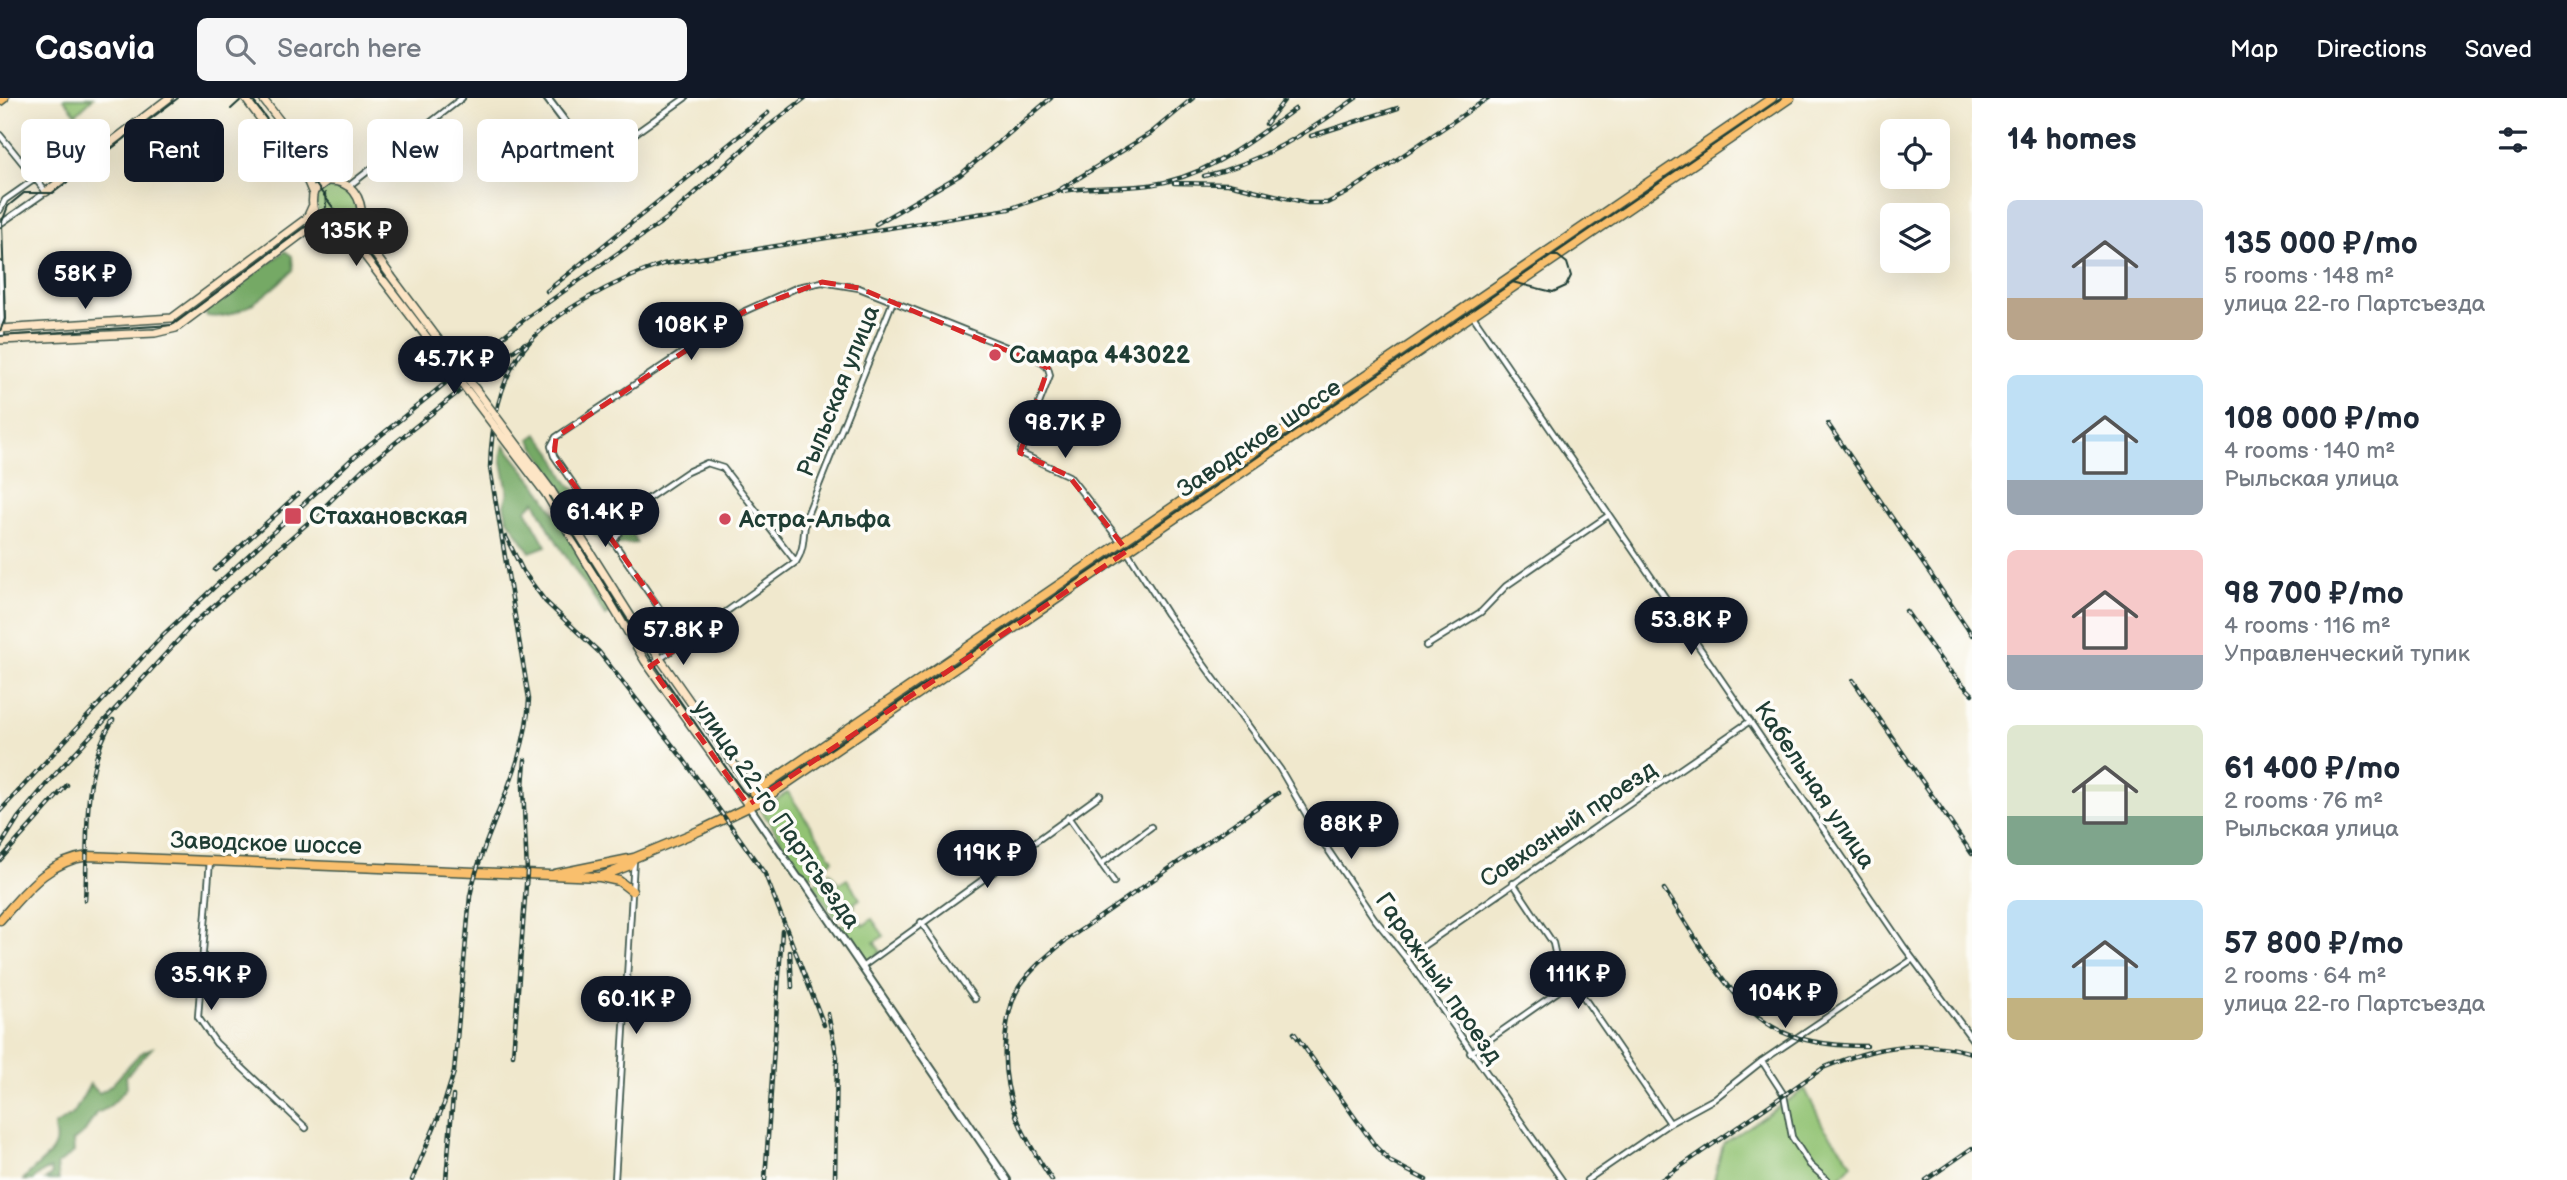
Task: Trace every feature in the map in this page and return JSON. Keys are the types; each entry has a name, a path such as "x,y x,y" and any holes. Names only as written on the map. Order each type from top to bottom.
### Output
{"main road":[{"path":"0,101 4,98"},
{"path":"46,192 169,98"},
{"path":"246,98 307,182 313,195"},
{"path":"262,98 278,119"},
{"name":"Заводское шоссе","path":"748,805 754,793 934,676 1472,315 1772,98"},
{"name":"Заводское шоссе","path":"1125,547 1466,307 1790,98"},
{"path":"323,229 314,217 312,207 313,195 318,186 325,182"},
{"path":"1,340 155,333 176,328 306,231 323,229 343,235 354,232 360,225 361,203 349,186 331,182"},
{"path":"1,329 172,318 307,218 312,207"},
{"name":"улица 22-го Партсъезда","path":"360,225 361,235 388,279"},
{"name":"улица 22-го Партсъезда","path":"343,235 352,239 388,279 549,492 635,623 754,793"},
{"name":"улица 22-го Партсъезда","path":"549,492 650,666 748,805"},
{"name":"Заводское шоссе","path":"555,874 634,858 761,801 934,676"},
{"name":"Заводское шоссе","path":"0,920 45,873 66,860 88,856 600,877 628,866 634,858"},
{"path":"600,877 619,881 632,891"}],"street":[{"path":"349,186 462,98"},
{"path":"547,98 563,119"},
{"path":"638,131 685,98"},
{"path":"0,135 21,161"},
{"path":"0,210 5,200 31,182"},
{"path":"0,224 46,192 38,182"},
{"path":"0,264 1,340"},
{"name":"Рыльская улица","path":"684,644 554,456 551,446 555,437 745,312 798,287 838,282 893,301 1039,360 1048,368 1050,376"},
{"name":"Рыльская улица","path":"796,562 805,542 807,515 893,301"},
{"name":"Кабельная улица","path":"1466,307 1913,959 1972,1039"},
{"name":"Гаражный проезд","path":"1050,376 1020,453 1069,476 1125,547 1167,614 1280,769 1320,838 1374,918 1406,958 1470,1053 1562,1180"},
{"path":"613,542 640,504 687,472 707,463 723,468 796,562 650,666"},
{"path":"1426,646 1481,612 1506,586 1609,515"},
{"name":"Совхозный проезд","path":"1406,958 1750,721"},
{"path":"862,967 1100,795"},
{"name":"улица 22-го Партсъезда","path":"748,805 1007,1180"},
{"path":"1068,817 1114,882"},
{"path":"1101,864 1151,827"},
{"path":"615,1180 634,858"},
{"path":"210,860 198,1017 216,1043 306,1128"},
{"path":"1513,883 1553,943 1556,957 1670,1123"},
{"path":"921,922 975,999"},
{"path":"1587,1180 1670,1123 1714,1099 1762,1061 1913,959"},
{"path":"1470,1053 1573,981"},
{"path":"1762,1061 1784,1095 1793,1137 1810,1165 1827,1180"}],"highlighted area":[{"path":"822,282 859,288 1048,368 1020,453 1069,476 1127,551 748,805 650,666 684,644 554,456 556,437 745,311"}],"green space":[{"path":"65,98 93,98 76,114 64,99"},
{"path":"329,184 345,189 352,194 356,202 358,217 355,225 348,231 328,226 317,210 315,196"},
{"path":"285,251 292,256 293,270 275,286 243,309 219,317 207,316 205,311"},
{"path":"537,434 548,446 572,487 596,498 617,499 637,543 605,545 588,530 530,439"},
{"path":"504,445 541,491 614,612 605,616 559,545 535,501 526,510 546,546 530,552 507,518 504,505 508,493 501,457"},
{"path":"788,792 833,860 806,878 761,810"},
{"path":"830,872 839,884 847,879 860,899 854,903 855,906 836,919 813,884"},
{"path":"856,915 863,926 872,919 884,936 874,942 881,952 865,963 840,926"},
{"path":"152,1048 126,1076 127,1087 110,1106 96,1113 85,1132 73,1141 74,1152 57,1165 59,1180 45,1180 52,1174 51,1169 33,1180 23,1180 50,1154 56,1142 54,1126 74,1113 90,1084 99,1093 106,1089 137,1056"},
{"path":"1805,1089 1823,1126 1852,1163 1838,1180 1714,1180 1723,1144"}],"tram line":[{"path":"0,331 5,319 2,222 8,206 24,193 53,193 178,98"},
{"path":"231,109 243,98"},
{"path":"251,98 547,493 654,663 742,791 752,797 768,792 1782,98"},
{"path":"0,336 172,325 319,217 326,207 325,193"},
{"path":"1512,282 1553,292 1566,286 1571,276 1567,263 1558,256 1547,256"}],"railway":[{"path":"0,811 163,635 354,457 526,318 669,217 766,128 805,98"},
{"path":"876,224 960,175 1051,98"},
{"path":"412,1180 444,1104 454,1072 470,896 476,871 513,775 526,725 529,699 490,468 498,404 509,373 526,346 554,320 589,297 663,264 1009,209 1056,192 1151,133 1193,98"},
{"path":"1266,124 1286,98"},
{"path":"1204,176 1265,154 1356,98"},
{"path":"1174,183 1228,184 1308,203 1327,203 1347,193 1488,98"},
{"path":"1311,136 1398,108"},
{"path":"1063,191 1149,185 1190,174 1226,156 1295,109"},
{"path":"547,291 768,113"},
{"path":"0,847 18,818 50,780 193,624 309,522 364,468 487,369 525,343"},
{"path":"1828,424 1972,635"},
{"path":"215,570 298,494"},
{"path":"506,537 523,571 545,601 599,652 684,760 765,874 824,1025"},
{"path":"1906,611 1945,666 1972,694"},
{"path":"1853,680 1972,854"},
{"path":"85,900 91,784 102,740 113,720"},
{"path":"513,1055 527,872 523,786 525,760"},
{"path":"0,860 67,785"},
{"path":"1052,1180 1016,1116 1007,1082 1006,1030 1010,1008 1019,987 1034,968 1065,941 1278,793"},
{"path":"1664,889 1726,983 1757,1015 1773,1027 1794,1037 1831,1044 1867,1046"},
{"path":"765,1180 782,931"},
{"path":"790,952 792,987"},
{"path":"828,1014 837,1057 835,1180"},
{"path":"1294,1033 1376,1147 1391,1162 1426,1180"},
{"path":"1661,1180 1823,1068 1860,1055 1896,1047 1933,1046 1972,1053"},
{"path":"446,1180 453,1096"},
{"path":"1926,1180 1972,1148"}],"place":[{"name":"Самара 443022","path":"995,355"},
{"name":"Стахановская","path":"293,516"},
{"name":"Астра-Альфа","path":"725,519"}]}
